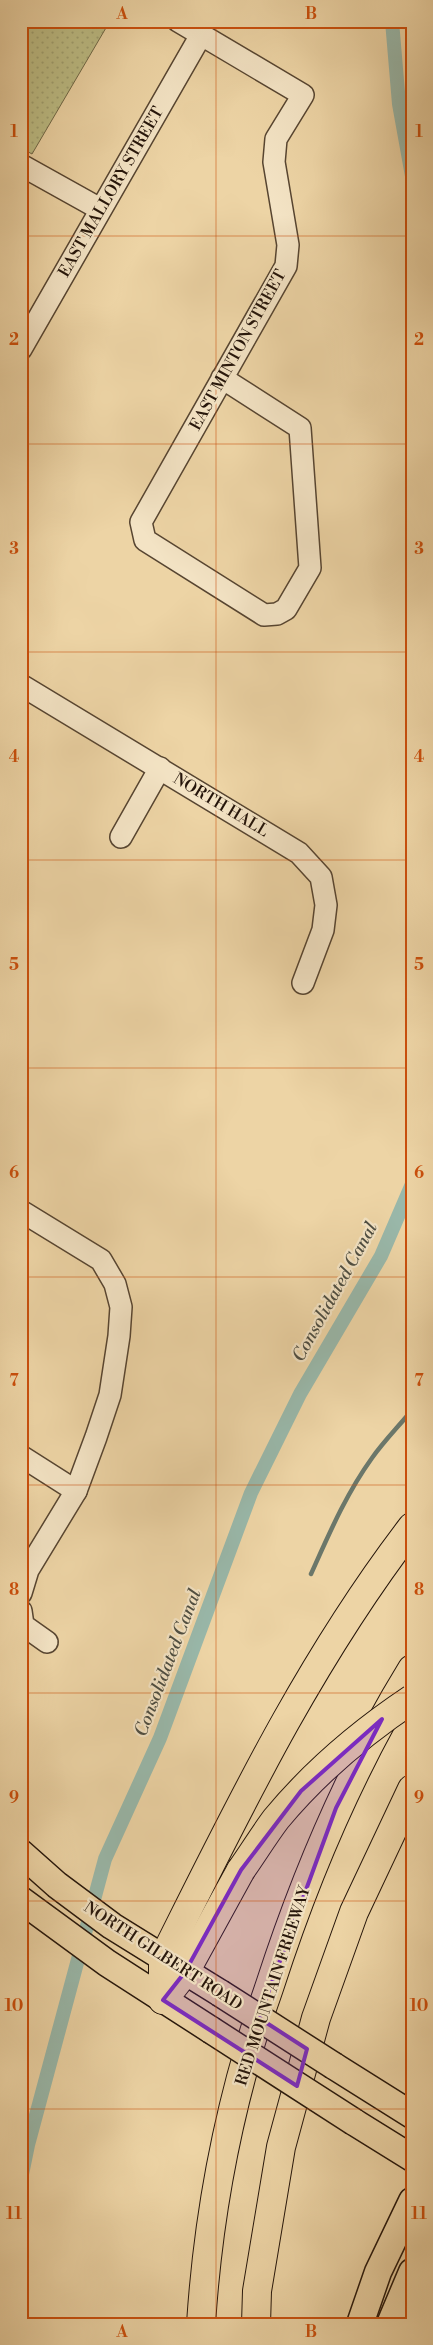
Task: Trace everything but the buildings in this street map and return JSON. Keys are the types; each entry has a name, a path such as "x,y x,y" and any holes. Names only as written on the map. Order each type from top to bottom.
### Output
{"highway":[{"path":"163,2000 174,1965 280,1731 322,1656 350,1612 412,1527"},
{"name":"RED MOUNTAIN FREEWAY","path":"201,2324 204,2270 214,2201 249,2049 284,1941 336,1808 363,1754 412,1669"},
{"path":"174,1965 275,1820 326,1766 365,1731 412,1699"},
{"path":"256,2324 257,2291 281,2147 316,2018 354,1912 412,1789"}],"main road":[{"name":"NORTH GILBERT ROAD","path":"21,1853 57,1885 112,1926 220,1993 363,2086 412,2115"},
{"name":"NORTH GILBERT ROAD","path":"21,1900 107,1963 163,2000 412,2158"},
{"path":"360,2324 378,2272 412,2201"},
{"path":"390,2324 412,2272"}],"street":[{"path":"178,21 201,35"},
{"name":"EAST MINTON STREET","path":"201,35 303,95 276,139 274,162 288,245 286,266 222,378 141,522 145,540 264,615 277,614 286,609 310,568 300,428 222,378"},
{"name":"EAST MALLORY STREET","path":"21,349 201,35"},
{"path":"21,165 100,209"},
{"name":"NORTH HALL","path":"21,685 299,853 321,877 326,905 323,930 303,983"},
{"path":"121,836 160,768"},
{"path":"21,1211 101,1260 115,1284 121,1307 119,1336 110,1396 76,1491 28,1570 21,1593"},
{"path":"21,1456 76,1491"},
{"path":"21,1610 23,1625 47,1642"}],"highlighted area":[{"path":"382,1719 336,1808 259,2018 307,2049 297,2086 163,2000 185,1972 241,1870 301,1791"}],"green space":[{"path":"21,21 110,21 32,154 21,148"}],"waterway":[{"name":"Consolidated Canal","path":"392,21 399,104 412,176"},
{"name":"Consolidated Canal","path":"21,2179 28,2145 105,1859 160,1738 251,1493 300,1394 381,1256 412,1184"},
{"path":"311,1574 338,1515 354,1486 381,1446 412,1410"}]}
